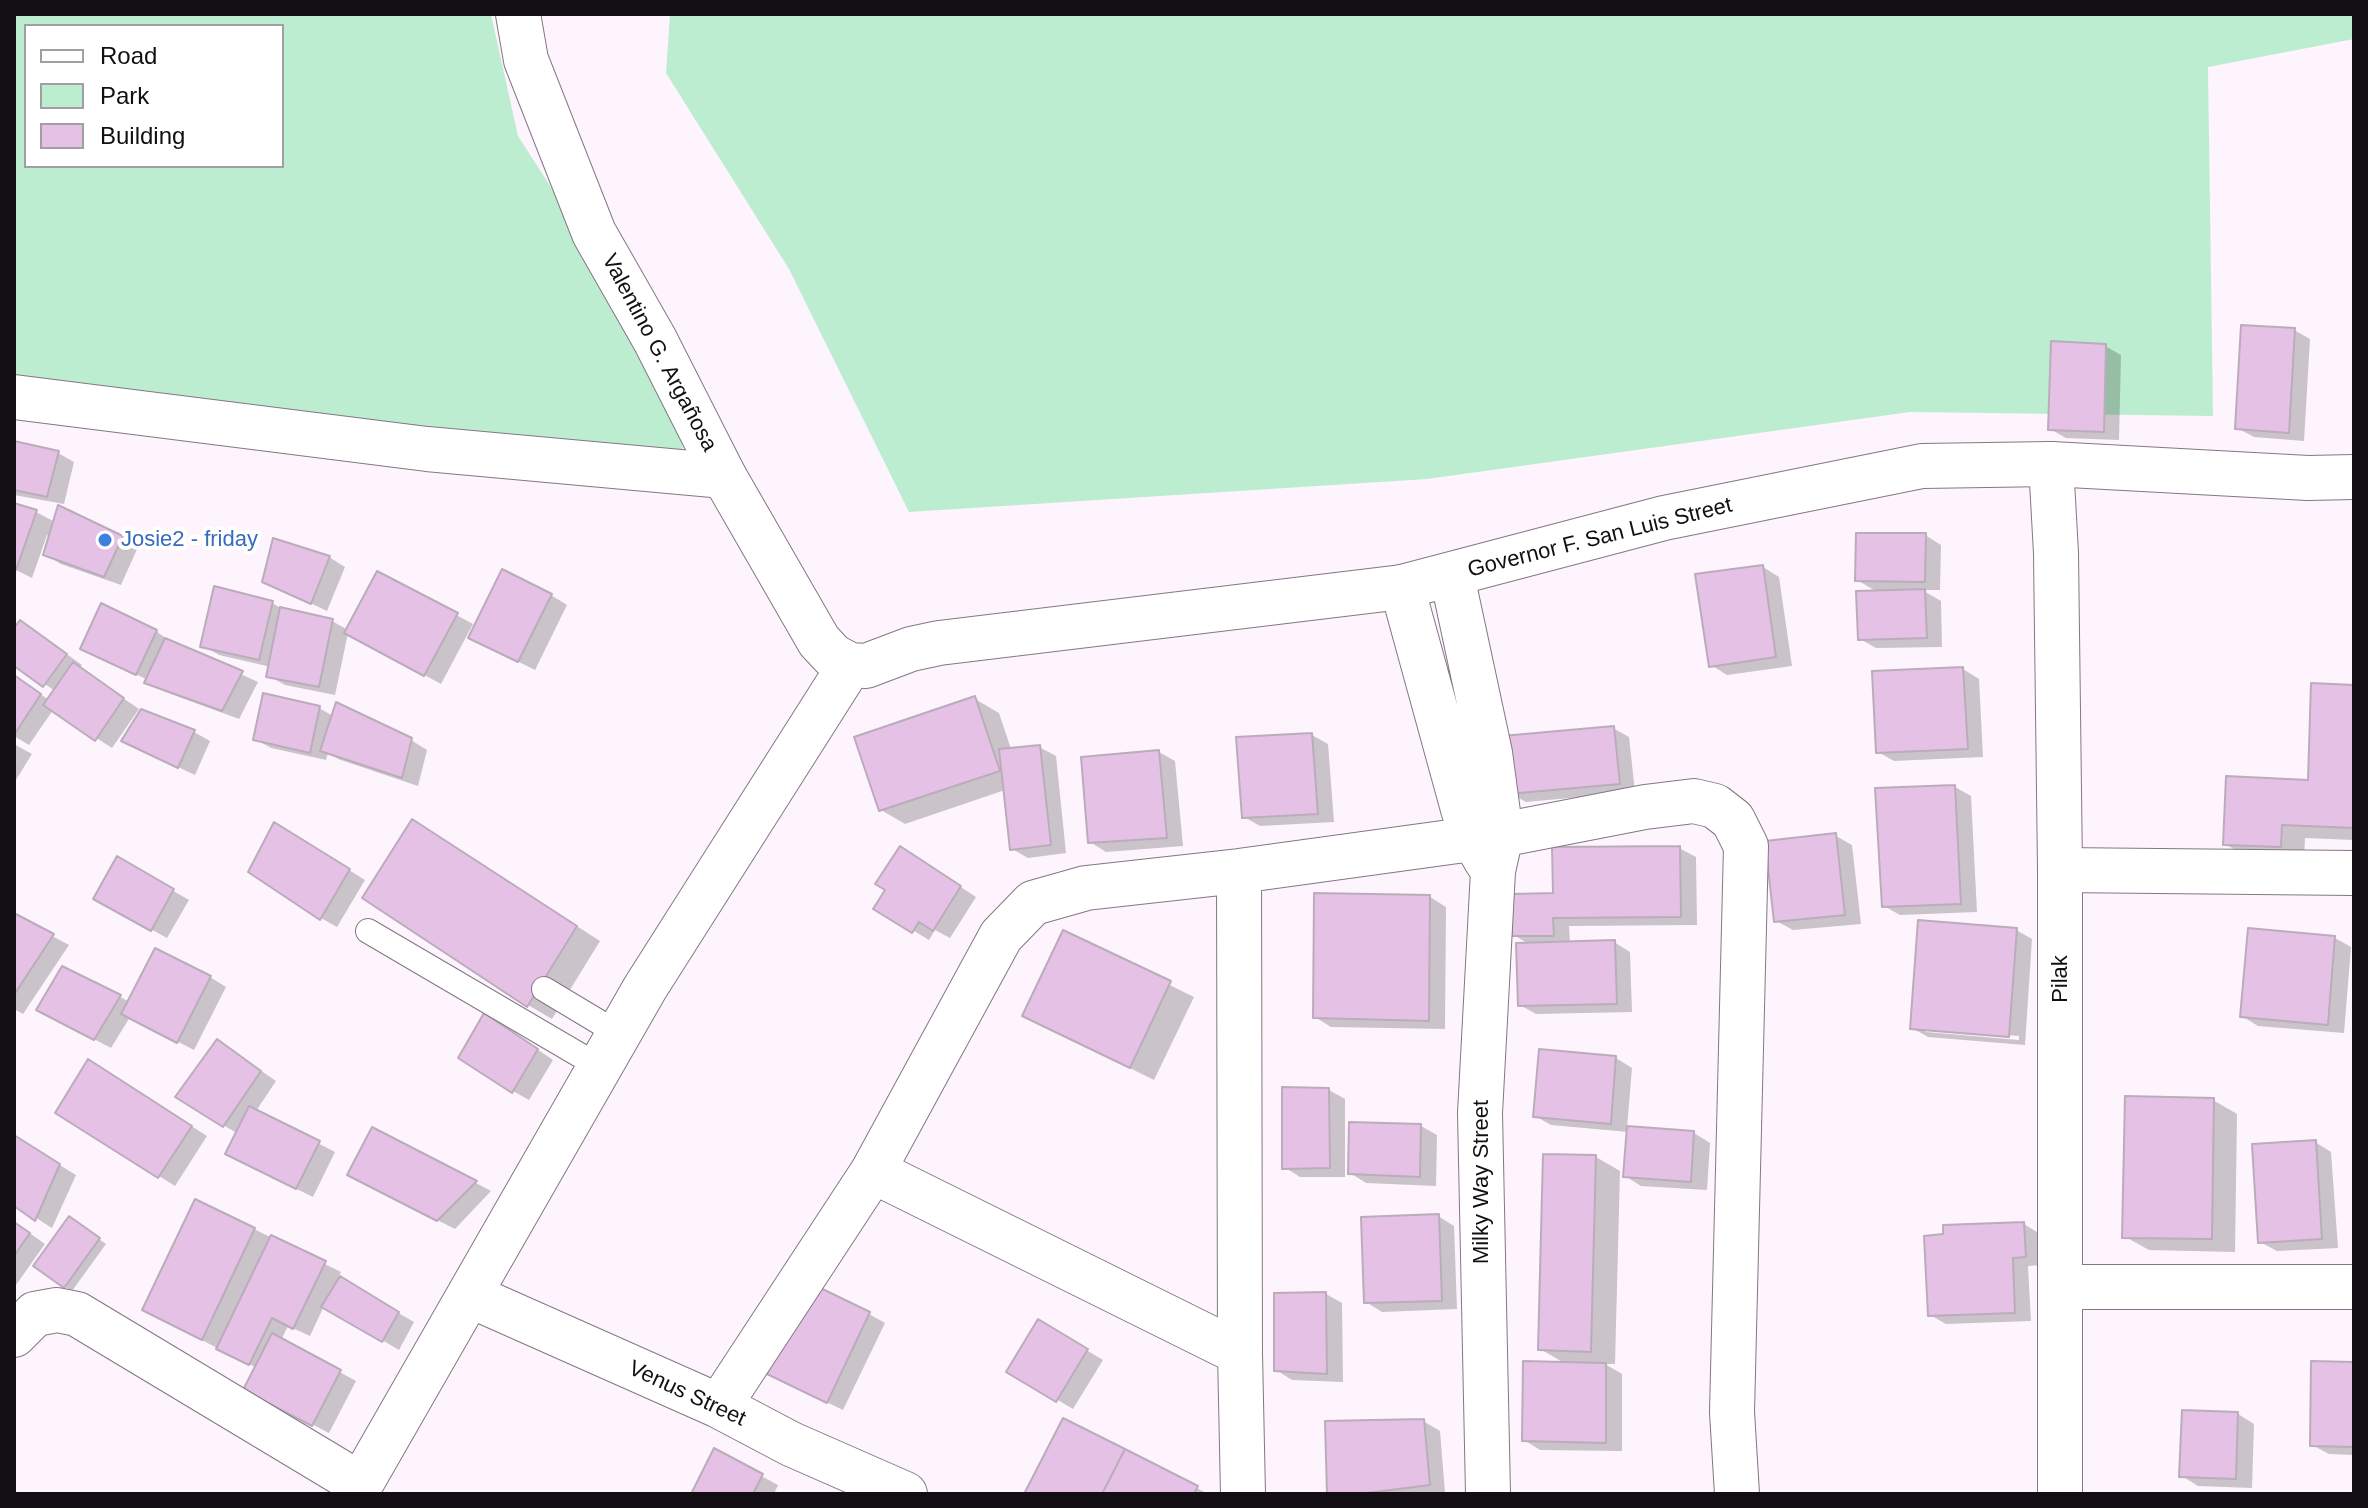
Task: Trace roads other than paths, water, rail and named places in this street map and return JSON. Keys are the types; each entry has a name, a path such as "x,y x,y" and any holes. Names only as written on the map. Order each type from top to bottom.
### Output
{"street":[{"name":"Valentino G. Argañosa","path":"518,14 526,60 594,233 655,340 724,476 819,641 833,656 850,665"},
{"path":"14,397 427,449 724,476"},
{"name":"Governor F. San Luis Street","path":"850,665 866,666 911,649 939,643 1402,587 1664,518 1922,466 2051,464 2308,478 2354,477"},
{"name":"Pilak","path":"2051,464 2056,553 2060,870 2060,1494"},
{"path":"1452,576 1490,753 1489,848"},
{"path":"1402,587 1489,848"},
{"path":"14,1335 35,1314 57,1310 77,1314 358,1489 609,1051 850,665"},
{"path":"719,1406 873,1171 1001,936 1033,903 1086,888 1489,848 1645,807 1694,801 1715,806 1733,820 1746,846 1732,1412 1737,1494"},
{"name":"Milky Way Street","path":"1488,1494 1480,1113 1489,848"},
{"path":"2060,870 2354,873"},
{"path":"1239,871 1243,1494"},
{"path":"873,1171 1240,1353"},
{"path":"2061,1287 2354,1287"},
{"name":"Venus Street","path":"469,1295 719,1406 791,1444 905,1494"}],"lane":[{"path":"368,931 609,1051"},
{"path":"544,989 609,1051"}],"place":[{"name":"Josie2 - friday","path":"105,540"}]}
